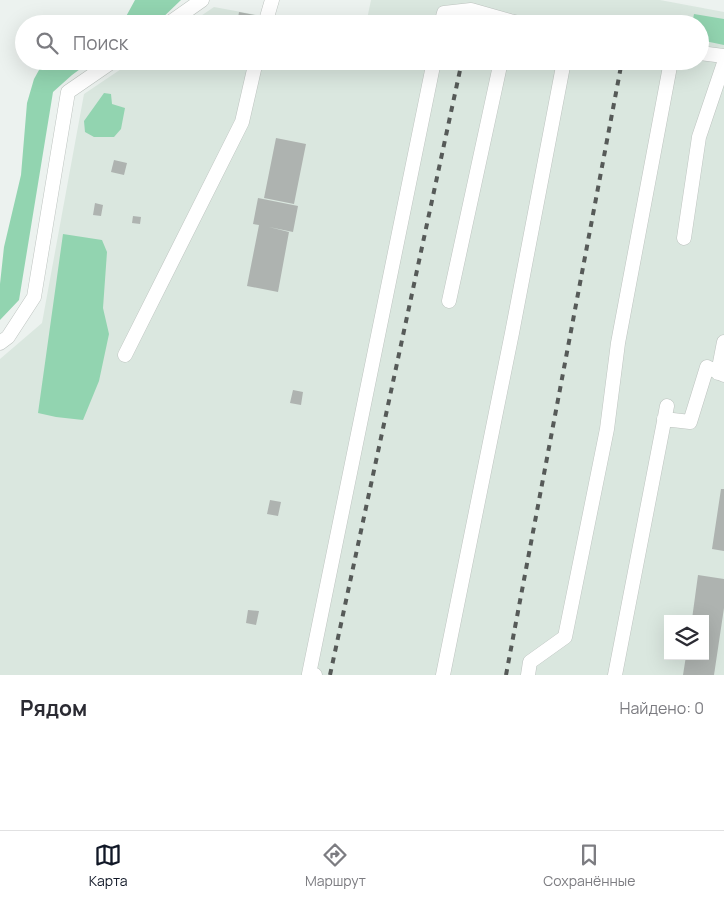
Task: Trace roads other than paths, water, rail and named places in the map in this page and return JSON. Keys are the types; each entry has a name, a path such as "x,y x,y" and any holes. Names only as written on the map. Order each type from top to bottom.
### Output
{"lane":[{"path":"181,15 202,0"},
{"path":"268,15 272,0"},
{"path":"443,15 444,13 471,10 487,15"},
{"path":"709,54 724,56"},
{"path":"684,238 699,137 724,63"},
{"path":"0,344 8,337 34,297 68,92 99,70"},
{"path":"126,355 242,122 254,70"},
{"path":"316,675 309,674 432,70"},
{"path":"449,301 499,70"},
{"path":"443,675 512,333 562,70"},
{"path":"528,675 530,662 565,637 607,429 618,343 669,70"},
{"path":"615,675 666,412 690,422 706,367 721,374 724,342"}],"railway":[{"path":"330,675 460,70"},
{"path":"506,675 620,70"}]}
